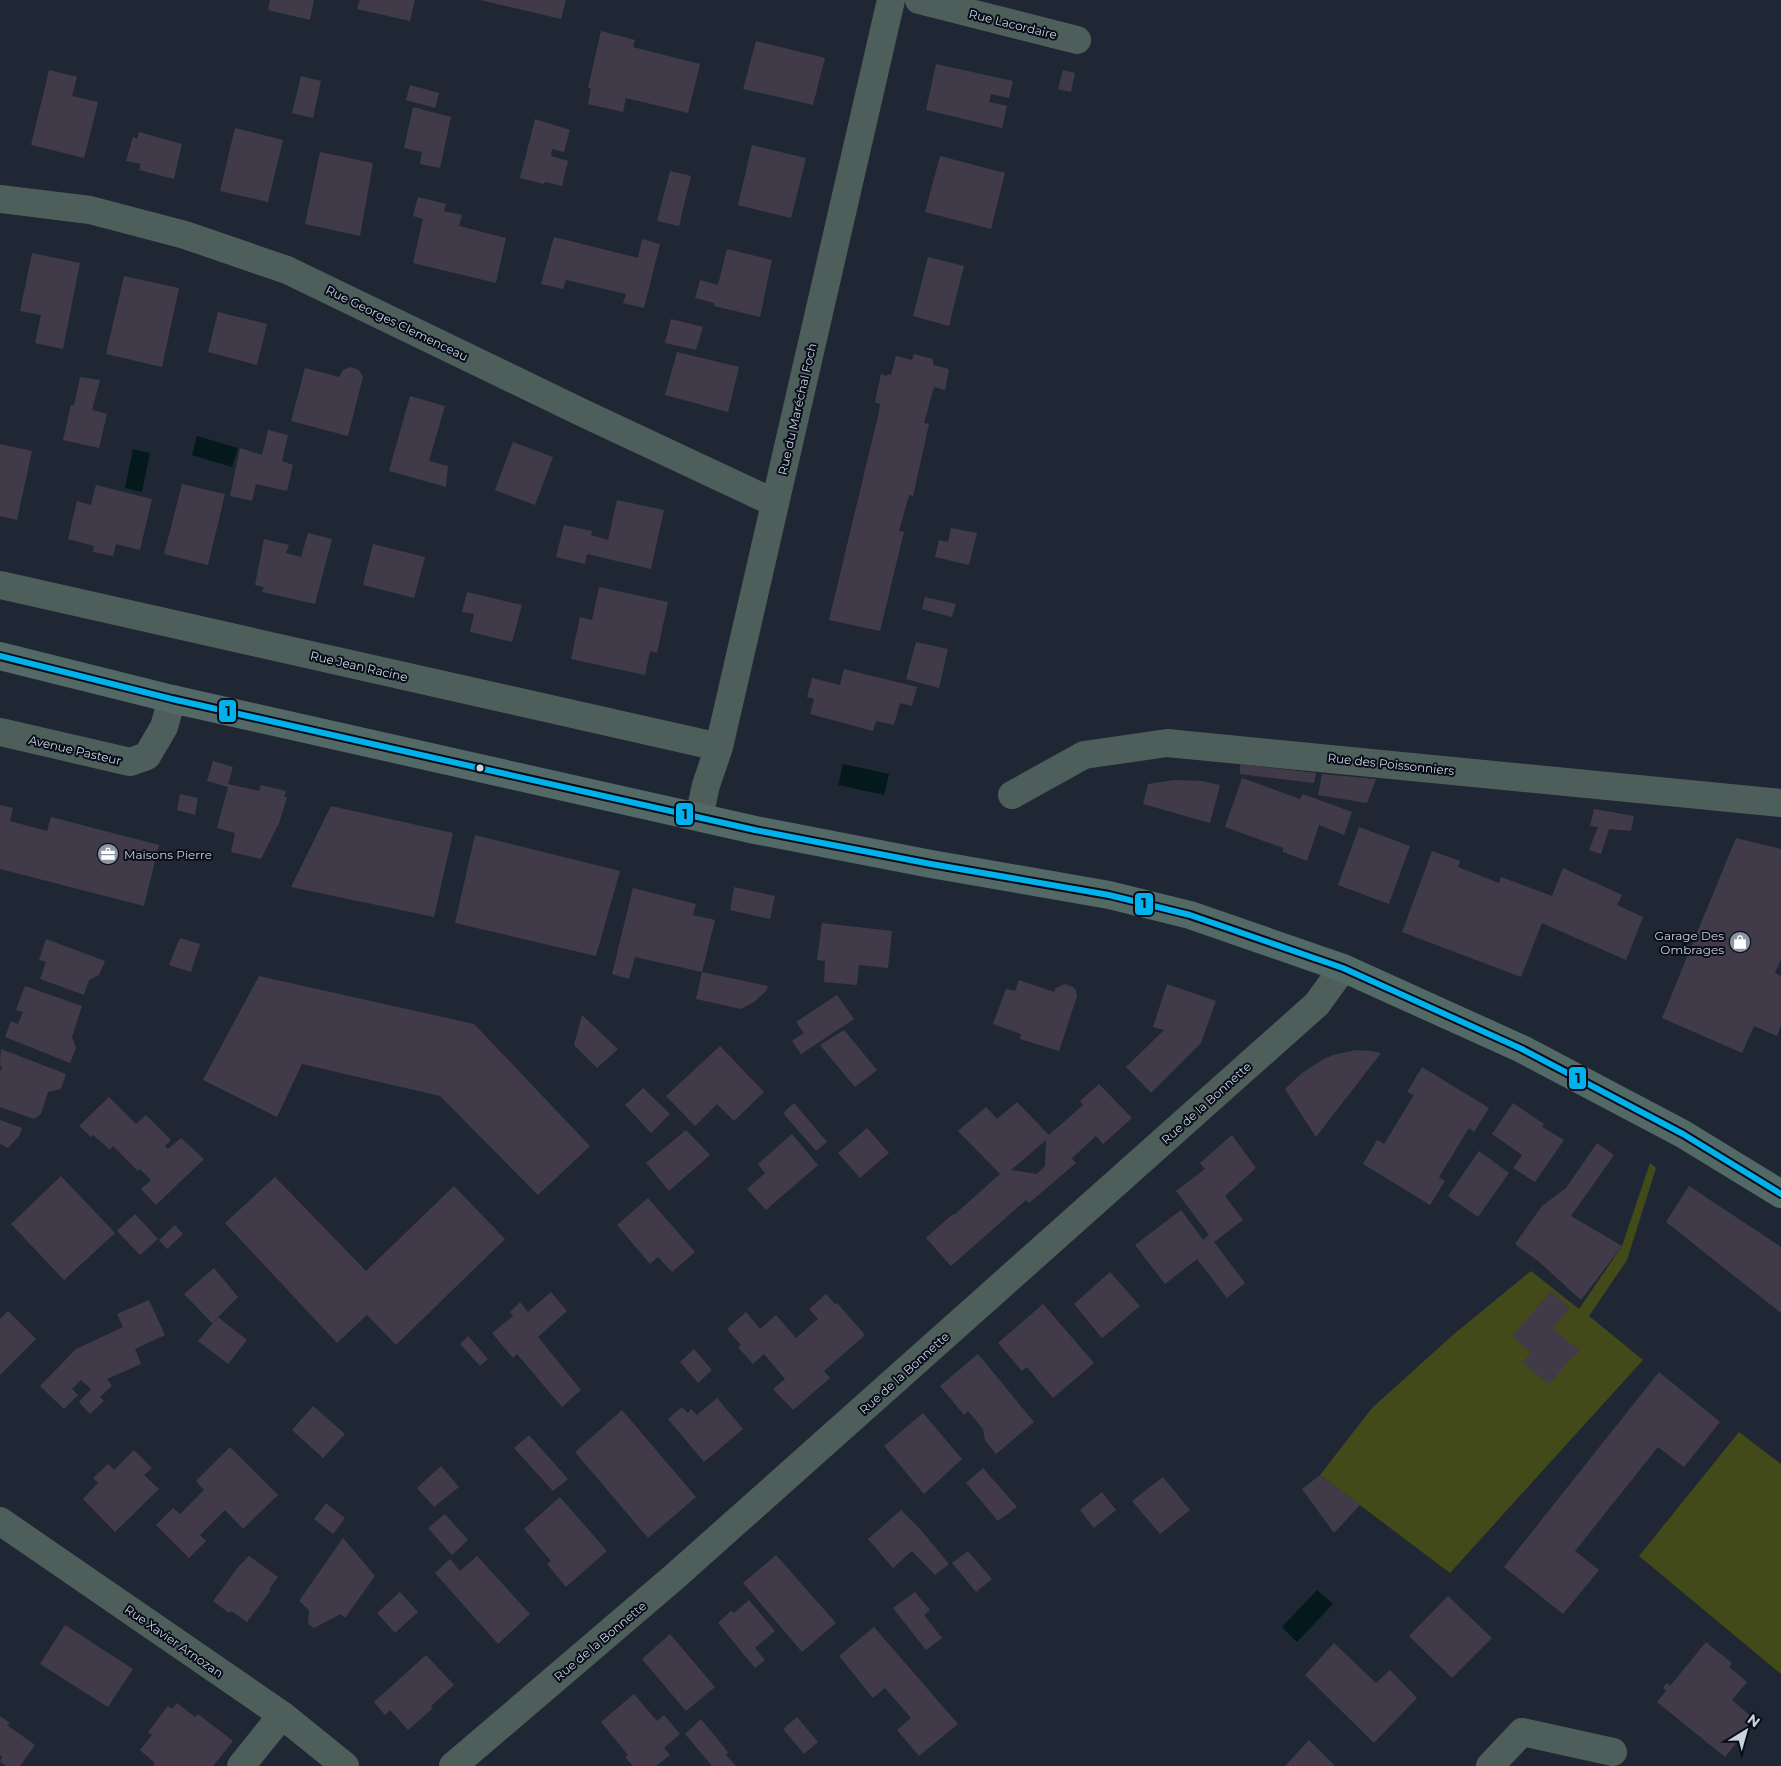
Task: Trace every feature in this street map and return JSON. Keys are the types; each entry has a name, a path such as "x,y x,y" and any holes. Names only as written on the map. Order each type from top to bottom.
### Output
{"main road":[{"path":"0,656 172,699 806,841 1109,895 1190,915 1343,968 1522,1049 1683,1134 1781,1194"}],"street":[{"name":"Rue du Maréchal Foch","path":"699,817 706,784 719,747 891,0"},
{"name":"Rue Lacordaire","path":"919,0 1077,40"},
{"name":"Rue Georges Clemenceau","path":"0,199 90,210 185,235 288,270 568,406 775,503"},
{"name":"Rue Jean Racine","path":"0,585 719,747"},
{"name":"Avenue Pasteur","path":"0,732 130,762 147,756 164,727 172,699"},
{"name":"Rue des Poissonniers","path":"1012,795 1084,755 1166,742 1781,803"},
{"name":"Rue de la Bonnette","path":"453,1766 661,1589 1295,1024 1317,1004 1343,968"},
{"name":"Rue Xavier Arnozan","path":"0,1521 282,1715 345,1766"},
{"path":"241,1766 282,1715"},
{"path":"1490,1766 1522,1732 1613,1752"}],"green space":[{"path":"1650,1163 1656,1168 1627,1260 1589,1316 1643,1360 1450,1573 1320,1475 1372,1408 1454,1334 1531,1271 1579,1309 1622,1246"},
{"path":"1739,1432 1781,1464 1781,1674 1639,1556"}],"shaded area":[{"path":"197,436 238,448 232,467 192,455"},
{"path":"133,449 150,453 142,492 125,488"},
{"path":"843,764 889,774 884,795 838,785"},
{"path":"1317,1590 1333,1604 1297,1642 1282,1627"}],"building":[{"path":"270,0 314,0 310,20 268,10"},
{"path":"360,0 415,0 410,21 357,9"},
{"path":"480,0 566,0 561,19"},
{"path":"601,31 635,40 633,47 700,64 688,113 626,98 623,112 588,104 591,88 588,88"},
{"path":"756,41 825,58 813,105 743,89"},
{"path":"936,64 1013,81 1009,98 991,94 989,102 1007,106 1002,128 926,110"},
{"path":"49,70 77,77 72,96 98,102 84,158 31,145"},
{"path":"1063,70 1075,73 1071,92 1058,89"},
{"path":"301,76 321,81 313,118 292,113"},
{"path":"410,85 439,93 435,108 406,100"},
{"path":"413,107 451,117 440,168 420,164 422,152 404,148"},
{"path":"535,119 570,130 564,152 552,149 551,156 568,161 562,186 520,178"},
{"path":"235,128 283,140 268,202 220,191"},
{"path":"139,132 182,144 174,179 139,170 141,164 126,161 133,137 137,139"},
{"path":"752,145 806,158 791,218 738,205"},
{"path":"320,152 373,163 360,236 305,224"},
{"path":"940,156 1005,173 991,229 925,212"},
{"path":"670,171 691,176 679,226 657,221"},
{"path":"418,197 446,204 444,211 462,215 459,226 506,238 496,283 413,263 423,219 413,216"},
{"path":"554,237 638,258 642,239 660,244 644,308 623,303 626,294 566,280 563,289 541,284"},
{"path":"727,249 772,260 760,317 714,306 714,303 695,298 700,280 718,285"},
{"path":"32,253 80,263 63,349 35,343 41,315 20,311"},
{"path":"928,257 964,266 949,326 913,316"},
{"path":"124,276 179,288 162,367 106,354"},
{"path":"218,312 267,324 257,365 208,352"},
{"path":"671,319 703,327 696,350 665,343"},
{"path":"677,352 739,367 728,412 665,395"},
{"path":"914,354 933,359 933,365 949,369 945,390 934,387 924,423 929,424 913,496 909,495 899,531 904,532 880,631 829,620 879,412 880,404 875,402 881,374 891,375 896,356 912,360"},
{"path":"351,367 359,370 363,377 348,436 291,421 305,368 339,377 343,370"},
{"path":"80,377 100,380 92,410 107,414 99,448 63,440 71,405 74,405"},
{"path":"410,396 445,406 429,461 448,466 446,487 389,471"},
{"path":"268,430 288,435 282,461 293,465 287,491 256,484 252,501 230,496 240,448 262,455"},
{"path":"513,442 553,457 535,505 495,490"},
{"path":"0,444 32,451 17,520 0,516"},
{"path":"182,484 225,494 208,565 164,554"},
{"path":"96,485 152,499 140,550 116,544 113,556 93,552 94,546 68,539 77,501 91,505"},
{"path":"617,500 664,510 651,569 587,554 585,564 556,557 564,525 592,531 591,535 608,540"},
{"path":"951,528 977,533 969,565 935,557 939,540 948,542"},
{"path":"308,533 332,539 315,604 262,592 264,587 255,585 264,539 289,545 286,553 301,557"},
{"path":"373,544 425,557 414,598 363,585"},
{"path":"599,587 668,602 657,653 650,651 645,675 571,659 580,617 592,620"},
{"path":"467,592 522,605 512,642 470,632 474,614 462,612"},
{"path":"925,597 956,604 952,617 922,609"},
{"path":"916,642 948,649 939,688 906,679"},
{"path":"844,669 917,687 912,706 900,703 894,725 876,721 873,731 810,714 814,699 807,697 812,678 840,685"},
{"path":"213,761 233,767 228,784 259,791 261,785 286,791 284,797 287,797 279,823 261,859 231,852 235,833 217,828 228,787 207,781"},
{"path":"1240,764 1316,773 1314,783 1240,774"},
{"path":"1322,774 1376,779 1367,803 1318,795"},
{"path":"1242,778 1300,799 1303,794 1352,812 1344,835 1319,825 1307,861 1283,852 1283,848 1225,827"},
{"path":"1174,780 1202,781 1220,785 1210,823 1143,804 1148,784"},
{"path":"180,794 198,798 195,815 177,810"},
{"path":"0,805 13,808 10,821 47,831 51,817 159,845 144,906 0,869"},
{"path":"331,806 453,833 434,917 291,887"},
{"path":"1594,809 1634,816 1631,831 1609,829 1601,854 1589,850 1598,827 1590,826"},
{"path":"1359,827 1410,846 1389,904 1338,885"},
{"path":"475,835 620,871 596,956 455,923"},
{"path":"1736,838 1781,849 1781,959 1775,973 1781,976 1781,1025 1777,1036 1754,1026 1742,1053 1662,1018"},
{"path":"1432,851 1460,861 1458,867 1499,883 1501,877 1552,896 1563,868 1622,895 1617,905 1643,917 1626,960 1542,923 1521,977 1402,932"},
{"path":"734,887 775,896 770,919 730,910"},
{"path":"633,888 696,904 693,915 715,920 702,972 635,957 629,979 612,974"},
{"path":"822,923 892,931 888,968 859,965 857,985 824,982 825,961 817,960"},
{"path":"180,938 200,944 191,972 169,965"},
{"path":"46,939 105,961 99,975 89,980 84,995 40,979 46,962 39,960"},
{"path":"702,972 768,986 766,991 754,1002 741,1009 696,999"},
{"path":"259,976 474,1024 590,1146 538,1195 440,1096 302,1064 277,1117 203,1080"},
{"path":"1019,980 1054,992 1056,988 1065,984 1076,990 1077,996 1059,1051 1020,1039 1021,1034 993,1024 1006,989 1015,991"},
{"path":"1167,984 1216,1001 1201,1043 1151,1093 1126,1067 1164,1030 1153,1027"},
{"path":"25,986 82,1006 72,1037 76,1048 70,1063 5,1037 11,1021 18,1024 23,1012 16,1010"},
{"path":"837,995 854,1019 801,1054 792,1041 804,1033 796,1022"},
{"path":"582,1015 618,1049 597,1068 574,1045"},
{"path":"844,1030 877,1070 855,1087 820,1045"},
{"path":"720,1046 764,1092 734,1121 717,1104 695,1126 666,1096"},
{"path":"1,1049 66,1074 61,1089 48,1092 41,1114 34,1119 0,1107"},
{"path":"1356,1050 1381,1053 1316,1137 1285,1089 1302,1073 1322,1060 1333,1055"},
{"path":"1422,1067 1489,1108 1474,1132 1469,1128 1439,1177 1445,1181 1430,1205 1363,1164 1377,1140 1384,1144 1414,1095 1407,1092"},
{"path":"1099,1084 1132,1118 1103,1144 1096,1136 1072,1158 1067,1153 1076,1163 1029,1203 1026,1200 951,1266 926,1238 1000,1174 958,1131 986,1107 997,1119 1017,1102 1049,1135 1083,1105 1080,1101","holes":["1046,1140 1045,1166 1037,1174 1011,1170"]},
{"path":"643,1088 670,1114 651,1133 625,1105"},
{"path":"109,1097 136,1124 146,1115 171,1140 165,1146 168,1149 181,1138 204,1159 156,1205 141,1189 151,1180 140,1169 138,1171 113,1146 110,1150 79,1126"},
{"path":"794,1103 827,1142 816,1151 783,1113"},
{"path":"1513,1103 1544,1124 1542,1127 1564,1140 1535,1182 1513,1168 1522,1155 1492,1134"},
{"path":"0,1120 22,1128 19,1136 8,1148 0,1144"},
{"path":"867,1128 889,1153 860,1178 838,1153"},
{"path":"686,1130 710,1155 669,1191 646,1163"},
{"path":"792,1134 818,1165 766,1210 747,1189 765,1173 758,1164"},
{"path":"1232,1135 1256,1168 1225,1196 1243,1220 1214,1242 1245,1283 1227,1298 1197,1259 1165,1284 1135,1245 1181,1210 1203,1240 1209,1235 1176,1191 1205,1169 1200,1163"},
{"path":"1597,1143 1614,1155 1571,1216 1622,1246 1581,1300 1538,1261 1515,1244 1542,1206 1566,1188"},
{"path":"1479,1151 1509,1173 1478,1217 1448,1196"},
{"path":"61,1176 115,1233 64,1280 11,1224"},
{"path":"275,1177 366,1271 454,1186 505,1239 396,1345 367,1315 337,1343 225,1223"},
{"path":"1689,1186 1781,1247 1781,1313 1666,1222"},
{"path":"648,1198 695,1252 672,1272 658,1257 650,1264 617,1225"},
{"path":"135,1214 158,1239 140,1255 117,1231"},
{"path":"175,1225 183,1234 167,1249 159,1240"},
{"path":"214,1268 238,1297 212,1323 184,1294"},
{"path":"1110,1272 1140,1306 1102,1338 1074,1304"},
{"path":"1551,1291 1570,1308 1553,1328 1579,1350 1549,1384 1522,1362 1531,1353 1512,1336"},
{"path":"551,1292 567,1311 538,1337 581,1390 562,1407 517,1354 513,1358 492,1333 513,1316 510,1312 520,1302 528,1312"},
{"path":"826,1294 835,1304 837,1303 865,1335 824,1371 830,1378 793,1410 773,1389 785,1379 764,1354 753,1364 738,1347 741,1345 727,1329 746,1312 760,1329 776,1315 796,1338 818,1319 809,1309"},
{"path":"149,1300 165,1335 135,1349 141,1364 107,1379 112,1386 100,1397 104,1401 90,1414 79,1402 91,1389 81,1380 72,1389 78,1395 64,1409 40,1386 76,1349 123,1327 117,1314"},
{"path":"1043,1304 1094,1363 1053,1398 1027,1367 1022,1371 998,1343"},
{"path":"8,1311 36,1339 0,1375 0,1319"},
{"path":"218,1317 247,1340 228,1364 198,1341"},
{"path":"468,1336 488,1359 480,1366 460,1344"},
{"path":"694,1349 712,1370 698,1383 680,1362"},
{"path":"978,1354 1034,1422 996,1454 985,1440 983,1429 968,1411 964,1415 940,1386"},
{"path":"1659,1372 1720,1422 1684,1467 1658,1447 1575,1551 1599,1570 1563,1614 1504,1567"},
{"path":"717,1398 743,1429 704,1462 668,1419 682,1407 688,1413 691,1409 697,1415"},
{"path":"313,1406 345,1434 323,1458 292,1430"},
{"path":"622,1410 696,1497 648,1538 575,1452"},
{"path":"923,1413 962,1459 924,1494 884,1446"},
{"path":"529,1435 568,1479 553,1491 514,1448"},
{"path":"230,1447 278,1495 243,1529 225,1510 200,1535 206,1541 189,1558 156,1525 173,1508 180,1514 204,1490 196,1481"},
{"path":"134,1450 152,1468 144,1475 159,1489 115,1532 83,1499 98,1483 93,1478 108,1464 114,1470"},
{"path":"441,1466 459,1487 434,1507 417,1488"},
{"path":"983,1468 1017,1507 998,1521 966,1483"},
{"path":"1320,1475 1360,1505 1334,1533 1302,1489"},
{"path":"1163,1477 1190,1510 1160,1534 1132,1501"},
{"path":"1102,1492 1116,1510 1094,1528 1080,1510"},
{"path":"560,1497 607,1551 566,1587 547,1564 551,1561 524,1529"},
{"path":"326,1503 345,1518 333,1534 314,1519"},
{"path":"901,1510 921,1530 949,1564 935,1575 912,1551 893,1568 868,1539"},
{"path":"445,1514 468,1540 452,1555 428,1528"},
{"path":"343,1538 375,1576 345,1618 341,1614 314,1628 308,1624 309,1610 299,1601"},
{"path":"968,1551 992,1579 976,1592 952,1563"},
{"path":"776,1555 836,1623 802,1652 743,1583"},
{"path":"249,1556 278,1577 269,1589 271,1590 247,1622 231,1611 229,1613 213,1601 239,1566"},
{"path":"477,1556 530,1614 498,1644 435,1573 450,1559 460,1571"},
{"path":"400,1592 418,1612 395,1633 377,1613"},
{"path":"915,1592 930,1610 924,1615 942,1638 926,1650 893,1608"},
{"path":"1448,1596 1492,1638 1452,1678 1409,1636"},
{"path":"749,1600 775,1631 755,1648 765,1660 755,1668 718,1623 731,1611 734,1613"},
{"path":"65,1625 133,1669 108,1707 40,1664"},
{"path":"874,1627 958,1724 919,1756 897,1730 911,1718 885,1688 873,1698 839,1656"},
{"path":"670,1634 715,1687 686,1711 642,1659"},
{"path":"1706,1642 1732,1663 1729,1667 1747,1682 1732,1700 1755,1720 1725,1757 1657,1702 1666,1691 1663,1688 1667,1683 1670,1686"},
{"path":"1334,1643 1376,1683 1390,1670 1417,1698 1374,1743 1305,1675"},
{"path":"426,1655 454,1685 431,1706 433,1708 408,1730 390,1710 385,1715 374,1702"},
{"path":"634,1694 657,1721 664,1715 680,1734 664,1748 670,1755 656,1766 633,1766 625,1757 628,1755 601,1722"},
{"path":"177,1703 195,1717 198,1714 233,1741 213,1766 153,1766 155,1763 140,1750 152,1735 148,1732 168,1706 172,1709"},
{"path":"0,1716 10,1723 7,1725 35,1745 20,1766 6,1766 0,1762 2,1757 0,1755"},
{"path":"797,1717 818,1742 804,1754 783,1729"},
{"path":"701,1719 728,1752 726,1755 736,1766 712,1766 685,1734"},
{"path":"1309,1740 1335,1766 1285,1766"}],"transit line":[{"name":"1","path":"0,656 172,699 755,830 931,864 1109,895 1190,915 1343,968 1522,1049 1683,1134 1781,1194"}],"place":[{"name":"Maisons Pierre","path":"108,854"},
{"name":"Garage Des Ombrages","path":"1740,942"}]}
